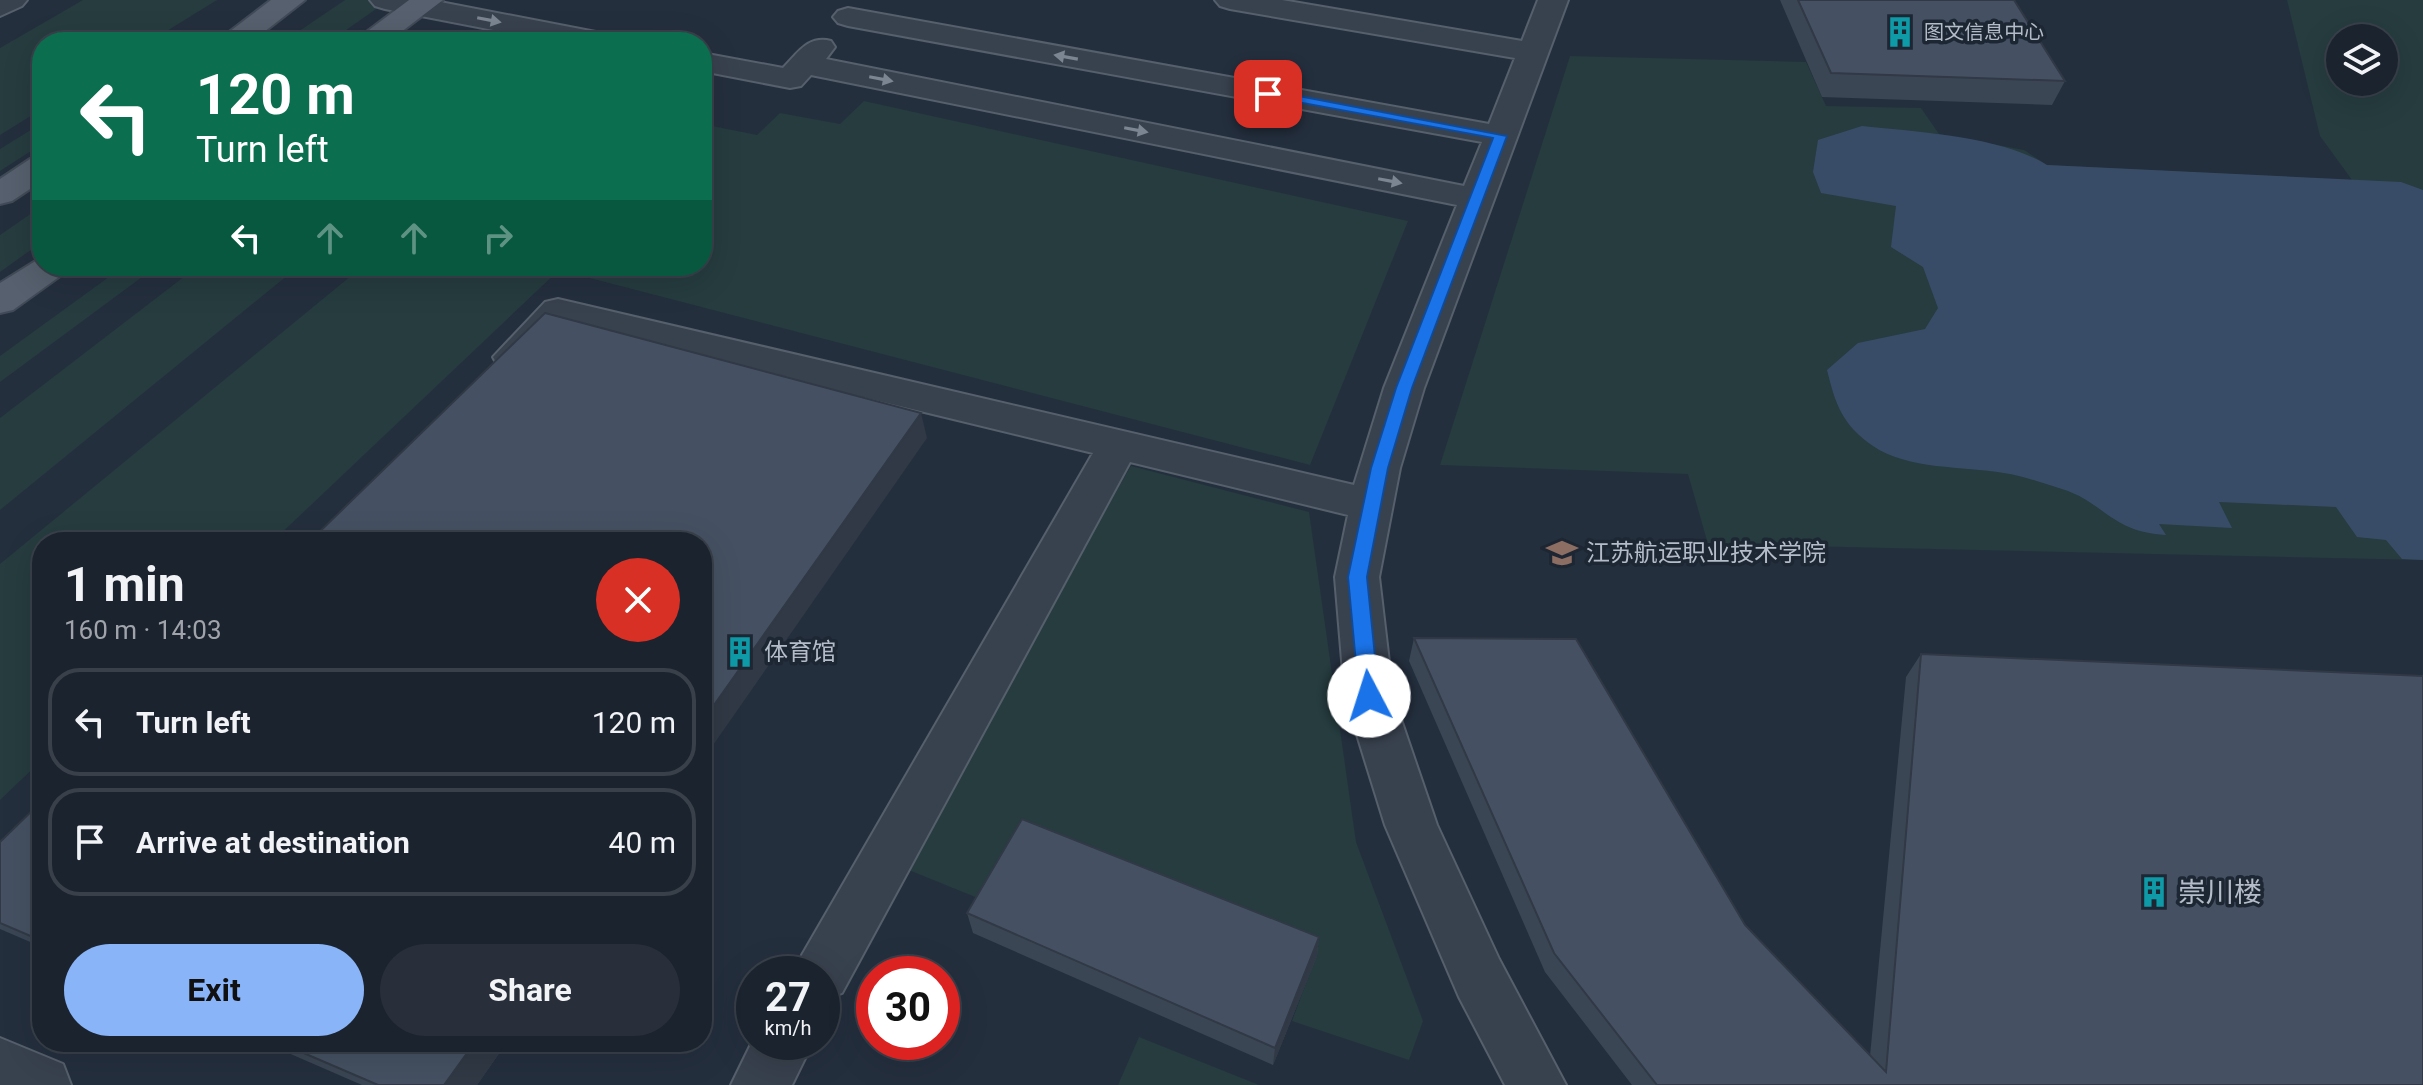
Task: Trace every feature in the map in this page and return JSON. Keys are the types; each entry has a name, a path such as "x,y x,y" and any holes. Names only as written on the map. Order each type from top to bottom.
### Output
{"main road":[{"path":"245,32 290,0"},
{"path":"382,32 423,3"},
{"path":"0,194 32,173"},
{"path":"0,301 36,276"}],"street":[{"path":"0,7 12,0"},
{"path":"385,0 423,3 555,32"},
{"path":"1230,0 1533,52"},
{"path":"1537,1085 1479,978 1411,825 1369,696 1357,577 1372,505 1404,388 1553,0"},
{"path":"712,64 790,79 856,9 1501,136"},
{"path":"804,64 1477,199"},
{"path":"480,388 558,311 1372,505"},
{"path":"832,956 1119,444"},
{"path":"760,1085 774,1060"},
{"path":"0,1067 42,1085"}],"green space":[{"path":"83,0 217,0 165,32 32,32 32,115 0,135 0,48"},
{"path":"345,0 389,0 343,32 298,32"},
{"path":"2287,0 2423,0 2423,560 1708,544 1688,474 1440,465 1570,56 1806,62 1826,106 1921,108 1939,134 2024,150 2047,165 2352,180 2320,136"},
{"path":"864,101 1408,221 1310,465 582,276 712,276 712,126 757,135 780,113 840,124"},
{"path":"32,129 32,150 0,171 0,149"},
{"path":"32,213 32,249 0,272 0,235"},
{"path":"110,276 143,276 0,382 0,356"},
{"path":"185,276 287,276 0,510 0,418"},
{"path":"351,276 553,276 283,532 39,532"},
{"path":"1131,466 1309,512 1356,842 1423,1021 1409,1060 1292,1021 1316,956 990,903 894,864"},
{"path":"32,538 32,770 0,800 0,564"},
{"path":"1139,1037 1259,1085 1118,1085"}],"water":[{"path":"1862,126 1982,141 2028,155 2047,165 2401,182 2423,190 2423,560 2402,559 2386,540 2357,537 2336,507 2219,502 2232,528 2159,524 2166,535 2147,533 2120,523 2088,501 2062,489 2011,474 1902,459 1887,454 1862,438 1842,413 1827,370 1858,343 1925,329 1938,308 1923,267 1891,247 1896,206 1821,193 1813,172 1818,140"}],"building":[{"name":"图文信息中心","path":"1798,0 2014,0 2065,81 1831,73"},
{"name":"体育馆","path":"545,313 921,413 712,708 712,532 319,532"},
{"name":"崇川楼","path":"1414,638 1576,639 1745,925 1886,1072 1921,654 2423,676 2423,1085 1657,1085 1554,953"},
{"path":"32,811 32,937 0,923 0,842"},
{"path":"1022,819 1319,937 1275,1048 967,913"},
{"path":"301,1052 468,1052 444,1085 378,1085"}],"place":[{"name":"图文信息中心","path":"1900,32"},
{"name":"江苏航运职业技术学院","path":"1562,553"},
{"name":"体育馆","path":"740,652"},
{"name":"崇川楼","path":"2154,892"}],"route":[{"path":"1268,94 1501,136 1404,388 1379,468 1357,577 1369,696"}]}
